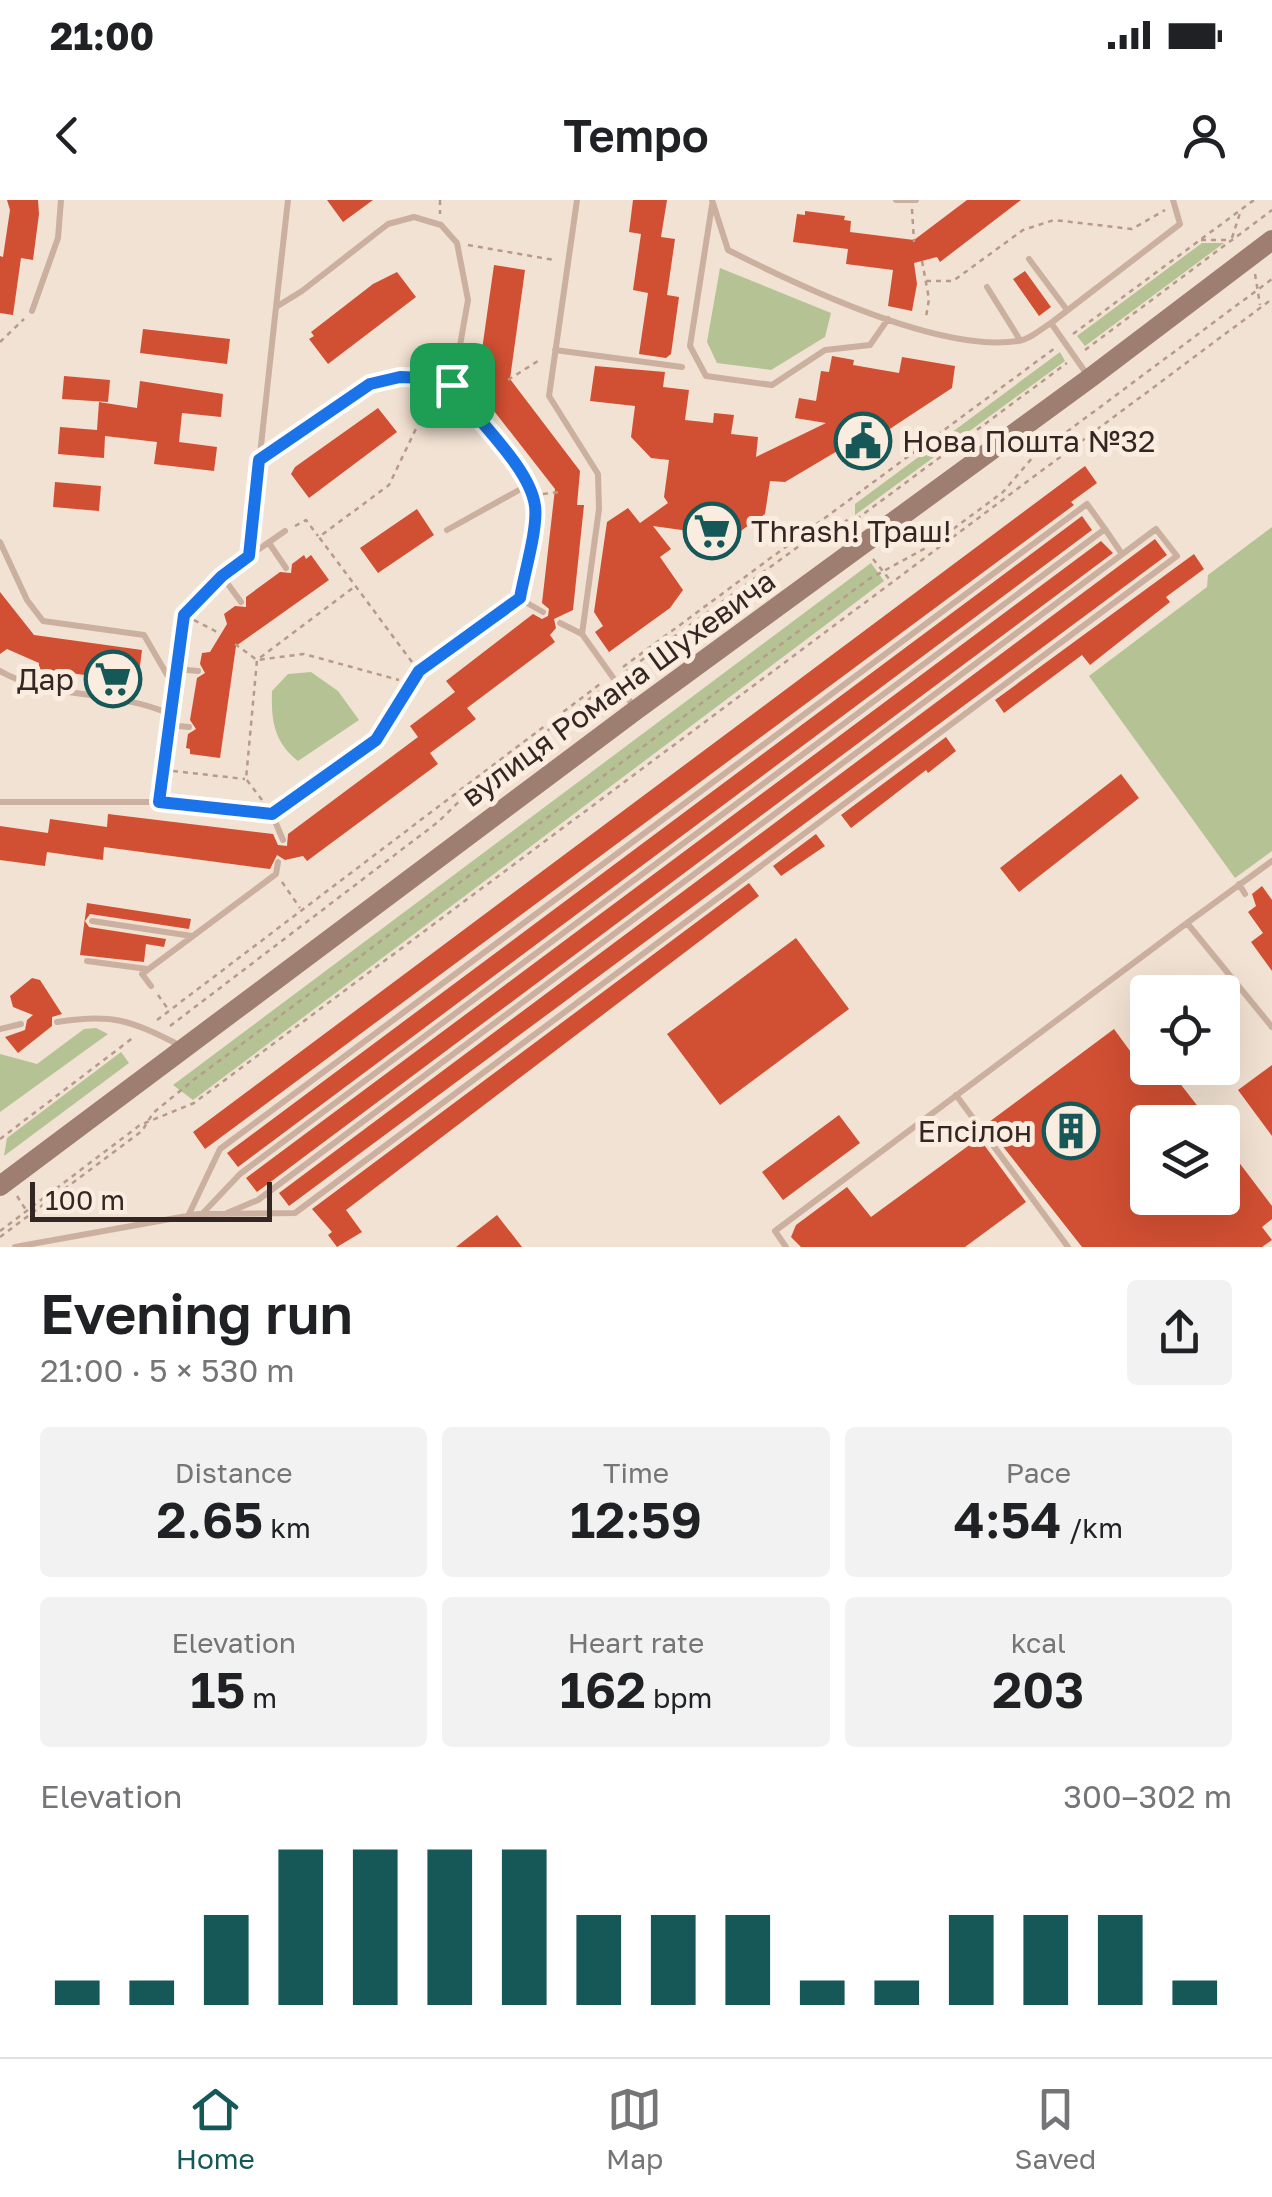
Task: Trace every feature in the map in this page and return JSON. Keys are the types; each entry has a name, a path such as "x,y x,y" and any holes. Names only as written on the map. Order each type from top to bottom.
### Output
{"main road":[{"name":"вулиця Романа Шухевича","path":"0,1186 1272,240"}],"lane":[{"path":"32,311 58,238 61,200"},
{"path":"249,556 288,200"},
{"path":"578,200 549,396 598,474 599,510 582,634"},
{"path":"896,200 914,201"},
{"path":"712,202 690,346 706,376 772,385 825,350 870,345 888,319"},
{"path":"712,202 728,250 779,276 888,319 971,340 1021,341 1180,224 1173,202"},
{"path":"276,307 388,224 414,217 441,225 457,243 468,300 452,385"},
{"path":"1028,258 1067,310"},
{"path":"987,288 1021,341"},
{"path":"1051,322 1090,378"},
{"path":"556,350 682,368"},
{"path":"1,802 159,802 272,814 376,740 419,671 520,598 536,507 524,474 474,417 452,385 400,377 370,384 259,460"},
{"path":"447,530 528,485"},
{"path":"188,1216 220,1149 1087,504 1122,554"},
{"path":"202,1214 240,1174 1105,529"},
{"path":"16,1247 202,1214 295,1213 1177,556 1156,529 258,1200 227,1213"},
{"path":"159,802 184,615 222,576 285,531"},
{"path":"0,542 26,600 43,621 144,635 174,686"},
{"path":"268,543 286,568"},
{"path":"222,576 240,602"},
{"path":"520,598 543,612"},
{"path":"560,622 582,634 636,710"},
{"path":"176,668 198,671"},
{"path":"0,671 34,686 137,700 170,714"},
{"path":"168,725 189,728"},
{"path":"272,814 284,840"},
{"path":"786,1247 774,1231 1272,861"},
{"path":"151,986 142,974 276,874 278,862"},
{"path":"1239,884 1245,894"},
{"path":"92,921 193,936"},
{"path":"1187,923 1272,1027"},
{"path":"87,961 149,969"},
{"path":"57,1022 99,1015 146,1028 184,1048"},
{"path":"0,1029 21,1024"},
{"path":"956,1095 1068,1247"}],"path":[{"path":"0,1139 611,676 823,523 1254,200"},
{"path":"914,201 914,242"},
{"path":"926,281 953,281 1023,230 1054,220 1132,229 1173,202"},
{"path":"1200,240 1231,240 1240,210"},
{"path":"457,243 568,262"},
{"path":"922,261 929,299 925,328"},
{"path":"0,1237 142,1131 153,1113 196,1078 882,570 932,544 1003,492 1033,456 1272,279"},
{"path":"1257,291 1260,308"},
{"path":"0,1230 148,1122 194,1103 1272,299"},
{"path":"0,342 32,311"},
{"path":"508,380 556,350"},
{"path":"452,385 488,385"},
{"path":"319,537 390,486 423,414 445,400"},
{"path":"532,496 559,492"},
{"path":"823,523 839,526 850,518 850,524"},
{"path":"285,531 306,520 419,671"},
{"path":"882,570 891,582"},
{"path":"272,814 246,779 257,660 356,586"},
{"path":"184,615 219,633"},
{"path":"235,644 257,660 304,654 412,684"},
{"path":"163,770 246,779"},
{"path":"276,874 301,910"},
{"path":"151,986 170,1011"}],"green space":[{"path":"1202,243 1224,243 1085,346 1077,336"},
{"path":"720,268 831,313 825,337 771,370 717,363 707,342"},
{"path":"1060,352 1065,361 855,515 855,504"},
{"path":"1272,527 1272,851 1235,878 1089,676 1207,587 1208,575"},
{"path":"871,563 884,581 193,1100 173,1085"},
{"path":"311,672 338,691 359,720 298,761 276,730 272,691 288,674"},
{"path":"96,1028 108,1034 0,1112 0,1054 37,1064 84,1029"},
{"path":"121,1052 129,1063 4,1156 7,1138"}],"building":[{"path":"7,200 38,200 39,214 33,260 21,258 13,315 0,313 0,256 3,257 10,210"},
{"path":"327,200 373,200 343,222"},
{"path":"633,200 667,200 661,237 675,239 667,295 679,297 671,354 666,358 639,354 648,293 633,290 641,234 629,232"},
{"path":"967,200 1021,200 940,262 937,257 914,263 917,284 912,311 888,306 893,270 846,264 848,249 793,242 797,214 805,215 805,211 845,216 844,220 851,221 850,232 914,240"},
{"path":"494,265 525,270 510,379 580,471 577,505 584,505 573,610 554,619 556,628 550,635 555,642 467,708 476,719 430,753 438,764 307,861 303,856 285,860 277,855 270,869 104,847 103,860 47,852 45,866 0,860 0,826 48,833 50,819 107,827 108,814 273,834 278,845 287,846 288,834 418,737 410,726 455,692 446,681 533,614 542,619 548,616 549,609 542,603 555,489 487,402 492,398 485,372 479,371"},
{"path":"1025,271 1051,307 1039,316 1013,279"},
{"path":"397,272 416,297 328,364 309,339 314,336 311,332 373,284"},
{"path":"143,329 230,339 227,364 140,353"},
{"path":"832,356 854,360 853,365 899,373 902,357 955,366 952,388 876,438 874,446 840,440 839,450 785,482 770,481 765,514 732,537 653,526 671,549 660,557 683,590 670,608 609,652 595,632 603,626 594,612 607,522 628,508 640,523 668,503 664,497 669,460 651,458 631,437 635,406 590,401 595,366 665,372 663,387 689,390 685,420 713,423 714,413 734,415 731,434 758,437 756,457 826,423 795,418 799,398 816,401 821,371 829,372"},
{"path":"64,376 110,380 108,402 62,399"},
{"path":"140,381 223,394 221,417 182,413 179,442 217,447 214,471 154,464 157,442 105,436 104,458 58,454 60,427 97,430 99,402 137,408"},
{"path":"378,408 397,432 309,498 291,474 295,467"},
{"path":"1085,466 1097,483 1071,502 1074,505 205,1149 193,1132"},
{"path":"55,482 101,486 99,511 53,507"},
{"path":"417,509 434,535 378,573 360,548"},
{"path":"1082,516 1092,530 238,1167 227,1153"},
{"path":"1155,539 1167,555 289,1206 279,1193"},
{"path":"1101,541 1113,553 257,1192 246,1178"},
{"path":"1194,554 1204,569 1166,597 1170,602 1090,665 1082,655 1004,713 995,700"},
{"path":"304,555 306,559 311,555 329,580 236,646 220,758 190,754 186,748 188,734 196,729 190,720 197,678 205,673 200,664 202,653 210,652 227,624 224,614 235,606 246,607 246,597 280,572 291,573 292,564"},
{"path":"0,592 34,635 142,650 138,682 39,669 39,663 7,649 0,654"},
{"path":"946,737 956,751 851,828 841,815"},
{"path":"1121,774 1139,798 1019,892 1000,868"},
{"path":"816,834 825,846 781,876 773,866"},
{"path":"749,883 759,896 346,1210 362,1232 337,1247 328,1235 332,1232 312,1209"},
{"path":"1262,886 1272,900 1272,971 1251,942 1263,933 1248,912 1256,906 1252,894"},
{"path":"87,903 191,919 189,929 90,914 85,921 89,927 166,939 164,947 146,944 144,962 80,955"},
{"path":"796,938 849,1009 720,1105 667,1034"},
{"path":"32,978 40,980 62,1014 52,1017 52,1026 18,1053 5,1037 25,1030 33,1015 13,1007 10,996"},
{"name":"Епсілон","path":"1114,1029 1130,1051 1130,1085 1181,1085 1197,1105 1130,1105 1130,1215 1240,1215 1240,1164 1272,1206 1272,1219 1262,1227 1272,1240 1262,1247 1082,1247 990,1130 989,1122"},
{"path":"1272,1065 1272,1136 1238,1090"},
{"path":"839,1115 860,1143 783,1200 762,1172"},
{"path":"979,1138 1026,1202 965,1247 801,1247 791,1237 796,1225 847,1187 871,1217"},
{"path":"497,1215 522,1247 456,1247"}],"place":[{"name":"Нова Пошта №32","path":"863,441"},
{"name":"Thrash! Траш!","path":"712,531"},
{"name":"Дар","path":"113,679"},
{"name":"Епсілон","path":"1071,1131"}],"route":[{"path":"400,377 452,385 474,417 524,474 536,507 520,598 419,671 376,740 272,814 159,802 184,615 222,576 249,556 259,460 370,384 400,377"}]}
